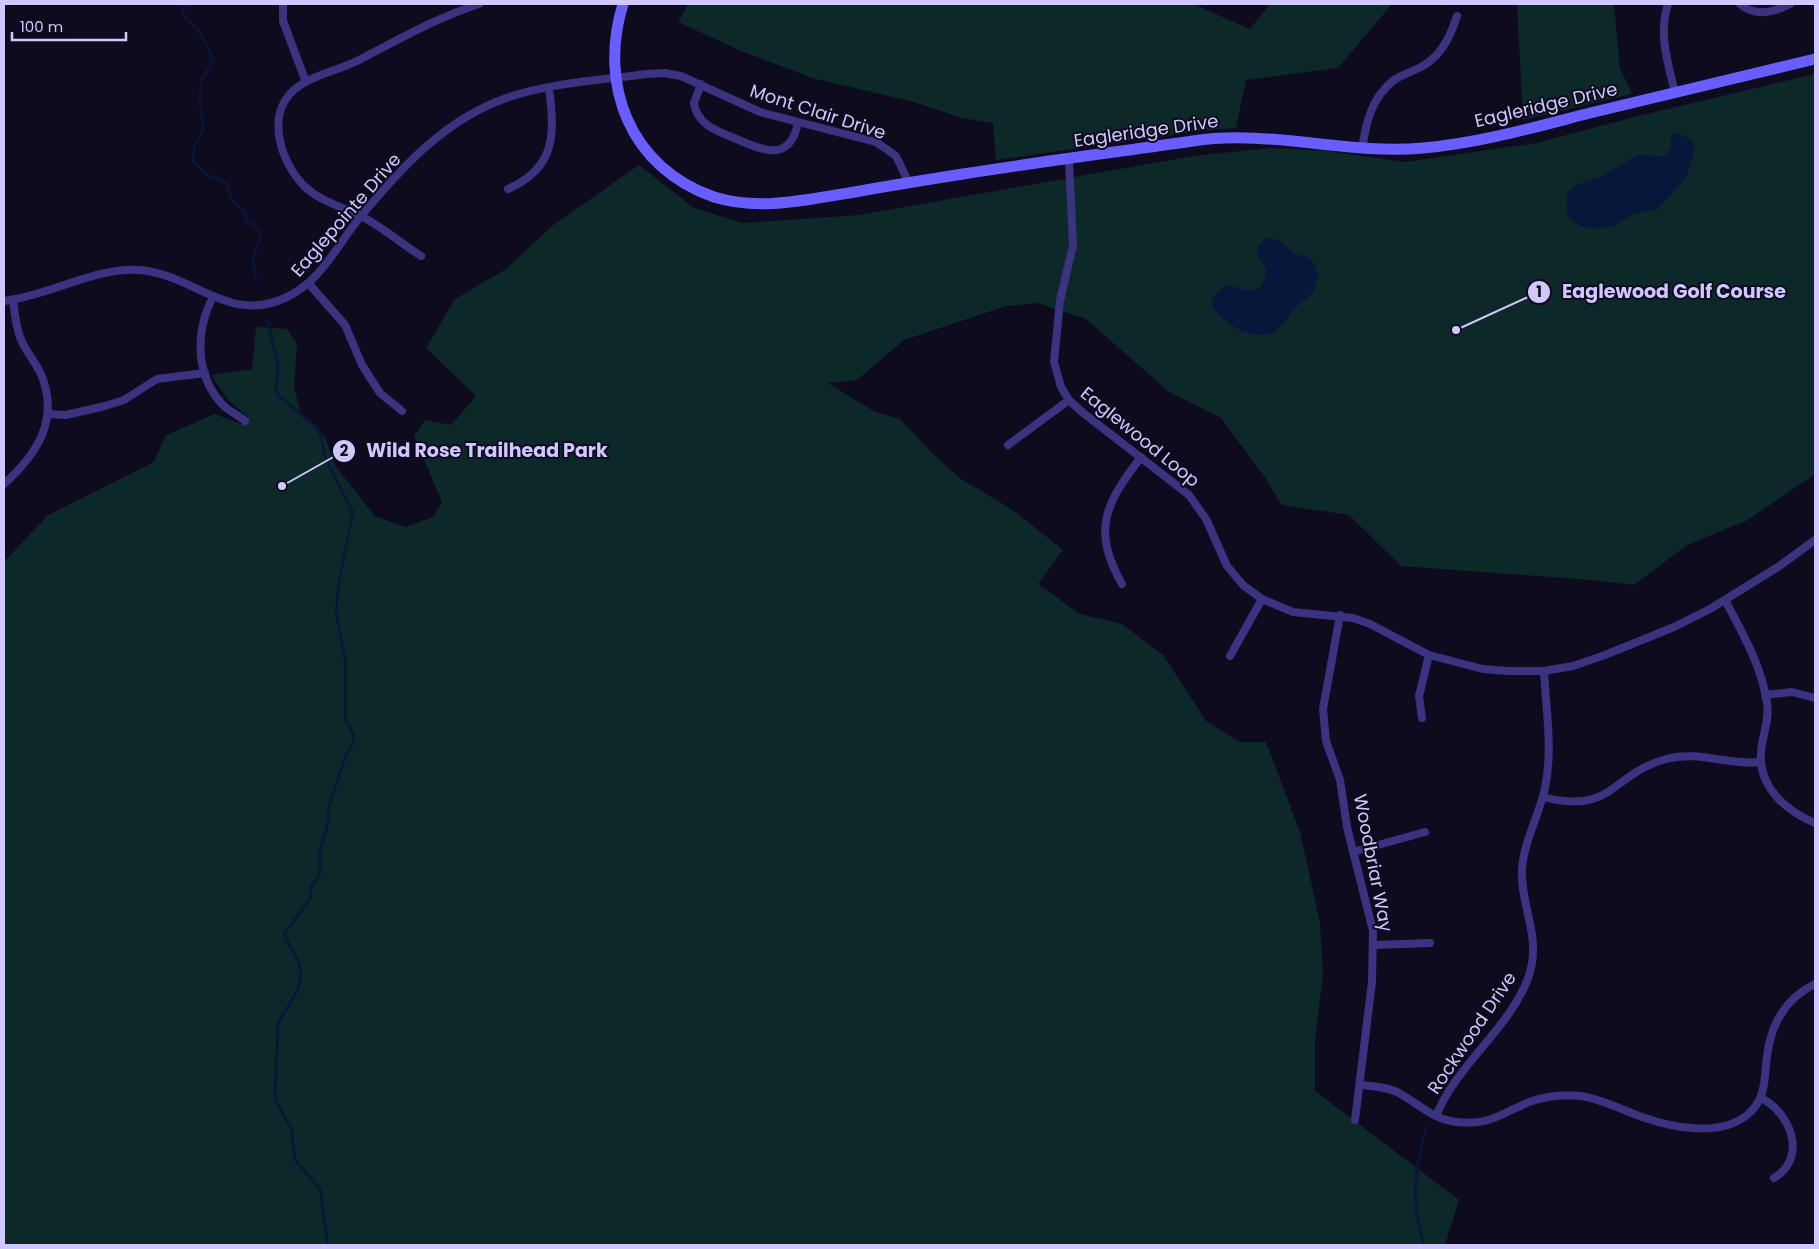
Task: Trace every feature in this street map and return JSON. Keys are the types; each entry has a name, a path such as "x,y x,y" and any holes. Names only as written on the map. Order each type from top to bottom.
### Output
{"main road":[{"name":"Eagleridge Drive","path":"623,4 615,36 615,79 623,111 634,134 661,166 682,182 715,197 738,203 784,203 1223,138 1282,138 1362,149 1420,148 1467,142 1815,59"}],"street":[{"path":"283,4 285,28 306,82"},
{"path":"421,256 361,216 326,201 312,192 298,179 287,162 278,134 279,117 288,98 306,82 357,61 416,29 479,4"},
{"path":"1668,4 1664,20 1664,36 1675,93"},
{"path":"1740,4 1748,10 1757,13 1790,4"},
{"path":"1362,149 1368,118 1380,95 1400,76 1420,68 1436,56 1448,41 1457,16"},
{"name":"Mont Clair Drive","path":"615,79 665,73 701,84 760,112 882,145 898,160 909,183"},
{"name":"Eaglepointe Drive","path":"4,300 13,300 106,273 127,270 150,271 172,276 213,297 241,306 260,306 284,299 309,284 361,216 404,168 447,129 496,102 549,88 615,79"},
{"path":"701,84 694,103 700,119 711,128 757,148 773,151 783,148 794,137 798,123"},
{"path":"508,189 520,184 534,173 549,148 554,128 549,88"},
{"name":"Eaglewood Loop","path":"1069,160 1073,245 1062,285 1054,354 1057,376 1069,400 1082,412 1182,488 1195,501 1211,528 1227,566 1243,585 1262,599 1293,612 1340,615 1370,624 1429,655 1483,669 1522,672 1544,671 1573,666 1674,627 1725,600 1778,567 1815,540"},
{"path":"309,284 345,325 362,365 380,393 402,411"},
{"path":"213,297 200,333 205,373 220,401 245,421"},
{"path":"4,484 33,454 41,439 48,414 44,381 20,337 13,300"},
{"path":"48,414 70,415 105,406 124,400 157,379 205,373"},
{"path":"1008,445 1069,400"},
{"path":"1122,584 1108,559 1105,541 1106,521 1114,496 1141,457"},
{"path":"1230,656 1262,599"},
{"path":"1725,600 1748,647 1766,695 1768,717 1761,762 1767,782 1781,802 1795,814 1815,823"},
{"name":"Woodbriar Way","path":"1340,615 1323,709 1323,724 1326,741 1340,780 1353,852 1371,920 1374,945 1372,982 1356,1120"},
{"path":"1422,718 1419,696 1429,655"},
{"name":"Rockwood Drive","path":"1436,1116 1446,1095 1518,997 1531,970 1534,938 1523,890 1522,865 1527,843 1543,797 1548,752 1544,671"},
{"path":"1766,695 1792,692 1815,698"},
{"path":"1543,797 1574,802 1596,799 1641,769 1678,756 1698,755 1747,764 1761,762"},
{"path":"1353,852 1425,832"},
{"path":"1374,945 1430,943"},
{"path":"1360,1084 1396,1092 1421,1109 1459,1123 1481,1122 1499,1117 1537,1100 1556,1095 1575,1095 1603,1102 1660,1123 1693,1128 1715,1127 1740,1120 1752,1111 1762,1098 1768,1050 1780,1014 1796,995 1815,984"},
{"path":"1762,1098 1780,1111 1792,1135 1791,1160 1786,1168 1774,1178"}],"green space":[{"path":"688,4 1193,4 1250,29 1270,4 1392,4 1338,68 1246,80 1236,128 1199,131 996,160 993,123 962,118 914,102 812,78 739,50 678,22"},
{"path":"1517,4 1614,4 1620,68 1632,94 1523,120"},
{"path":"1815,74 1815,474 1748,520 1687,545 1634,585 1401,566 1349,515 1282,505 1264,476 1221,418 1169,392 1086,319 1038,303 1006,306 904,340 857,380 828,383 875,412 900,419 934,455 961,479 1013,510 1063,550 1038,584 1080,614 1122,624 1163,655 1206,721 1240,742 1266,742 1300,832 1320,923 1323,975 1315,1039 1315,1091 1459,1200 1445,1245 4,1245 4,562 48,515 154,462 166,435 215,414 241,424 248,417 229,401 211,375 252,369 256,327 287,329 297,344 294,388 302,417 324,435 336,467 375,516 406,527 433,517 442,502 414,436 425,420 451,425 476,396 426,348 455,299 506,269 552,226 639,165 694,208 742,223 859,215 1194,156 1270,148 1329,151 1405,162 1536,143 1642,115"}],"water":[{"path":"1673,133 1683,135 1692,141 1694,152 1686,178 1657,210 1632,214 1615,226 1600,229 1583,227 1571,221 1567,214 1567,194 1573,186 1603,176 1637,155 1665,156 1671,148 1671,136"},
{"path":"1267,238 1276,239 1292,252 1311,260 1316,269 1317,280 1311,294 1294,309 1274,332 1266,335 1257,335 1247,333 1229,323 1221,317 1211,302 1216,293 1224,286 1250,290 1260,287 1264,281 1266,270 1258,255 1257,246"}],"waterway":[{"path":"190,4 184,7 182,15 200,33 214,60 201,80 200,99 203,129 194,148 193,161 206,174 226,183 232,201 245,212 246,221 252,223 260,232 260,240 253,257 256,281"},
{"path":"268,321 278,367 276,391 278,395 316,427 322,438 325,458 353,512 339,582 336,612 345,659 345,720 353,733 354,742 346,754 329,807 327,829 320,848 320,874 311,887 310,899 284,934 299,963 301,974 298,990 278,1023 275,1095 277,1103 291,1128 295,1160 320,1189 328,1245"},
{"path":"1424,1245 1417,1214 1415,1186 1419,1157 1427,1126"}],"place":[{"name":"Eaglewood Golf Course","path":"1456,330"},
{"name":"Wild Rose Trailhead Park","path":"282,486"}]}
